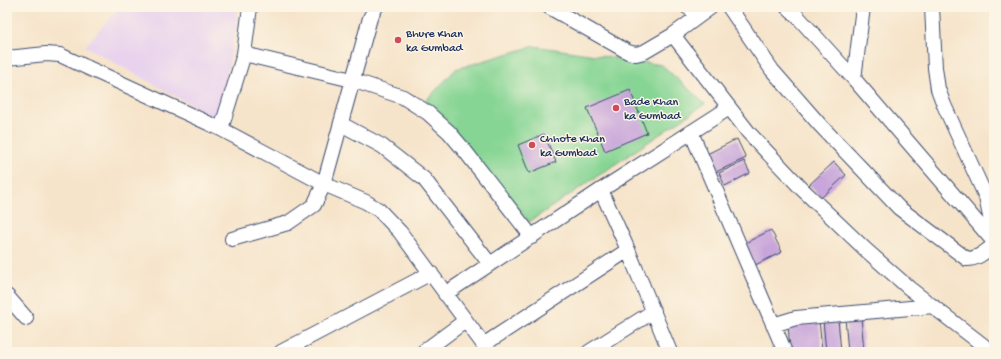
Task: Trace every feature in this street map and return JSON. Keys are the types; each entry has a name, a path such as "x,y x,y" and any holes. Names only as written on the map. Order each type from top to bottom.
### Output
{"street":[{"path":"221,129 244,54 250,7"},
{"path":"232,240 288,223 314,205 324,184 370,18 376,7"},
{"path":"550,7 628,52 636,54 644,52 706,11"},
{"path":"687,7 706,11"},
{"path":"729,7 772,70 820,125 907,215 967,259 972,259 981,255 994,245"},
{"path":"787,7 800,12 854,79 994,242"},
{"path":"854,79 863,7"},
{"path":"932,7 934,68 938,89 986,197 994,236"},
{"path":"673,34 729,108 759,144 802,189 908,288 992,352"},
{"path":"7,58 46,54 60,56 221,129 324,184 366,202 380,210 400,232 486,348 628,250"},
{"path":"244,54 352,80 403,97 428,113 449,132 532,237"},
{"path":"446,294 601,190 729,108"},
{"path":"341,124 382,146 424,179 490,264"},
{"path":"691,132 785,352"},
{"path":"601,190 654,311 670,352"},
{"path":"281,352 431,273"},
{"path":"7,296 26,318"},
{"path":"773,325 796,318 933,306"},
{"path":"589,352 654,311"},
{"path":"423,352 465,321"}],"shaded area":[{"path":"120,7 237,7 237,21 218,120 85,46"}],"green space":[{"path":"534,46 662,65 705,104 529,222 451,129 418,109 456,69"}],"building":[{"path":"630,90 647,133 605,151 587,108"},
{"path":"544,134 556,162 529,173 518,145"},
{"path":"737,139 746,158 716,172 707,154"},
{"path":"744,161 750,173 725,186 719,173"},
{"path":"834,162 846,175 821,198 809,185"},
{"path":"771,230 782,252 751,267 741,245"},
{"path":"861,316 864,352 848,352 845,318"},
{"path":"819,319 822,352 790,352 788,322"},
{"path":"838,319 841,352 826,352 823,320"}],"place":[{"name":"Bhure Khan ka Gumbad","path":"398,40"},
{"name":"Bade Khan ka Gumbad","path":"616,108"},
{"name":"Chhote Khan ka Gumbad","path":"532,145"}]}
